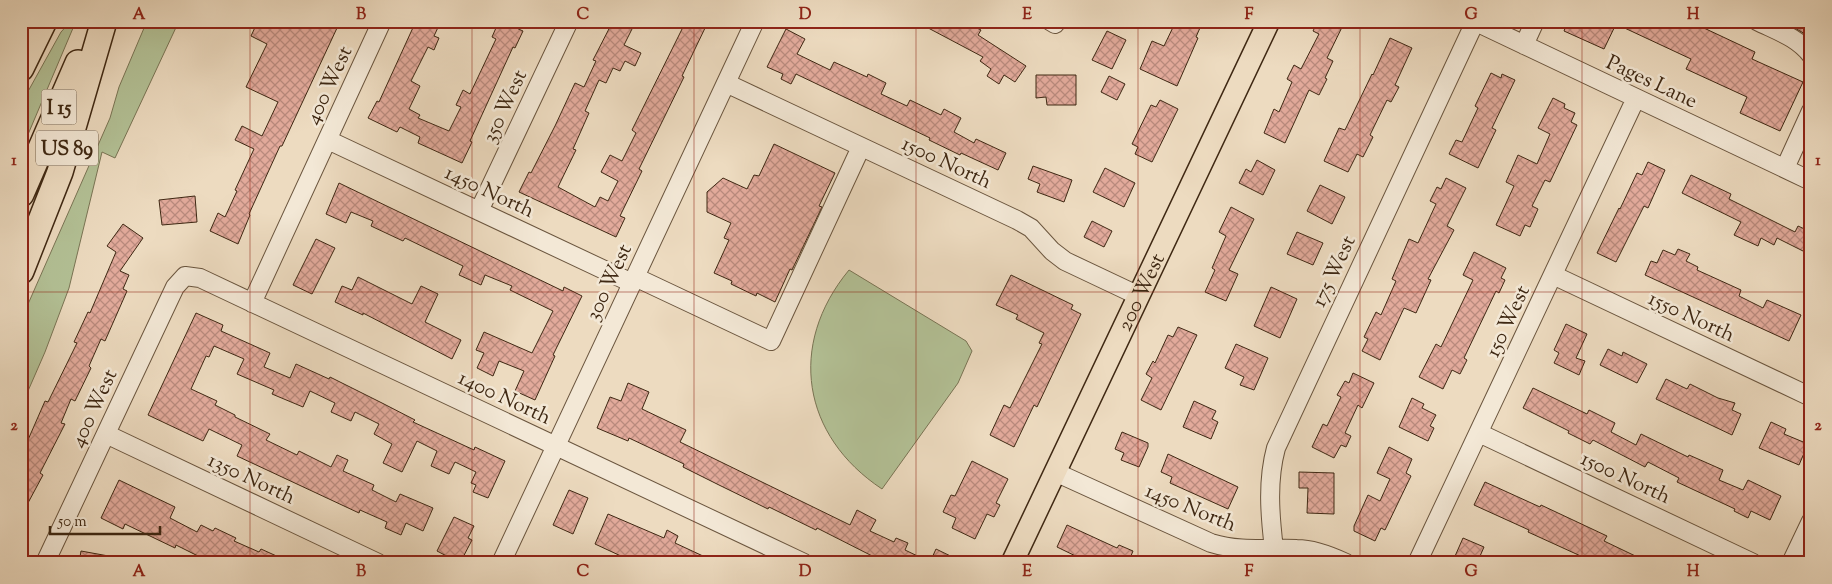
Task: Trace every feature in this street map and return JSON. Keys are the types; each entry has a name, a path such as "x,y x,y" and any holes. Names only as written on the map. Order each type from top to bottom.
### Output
{"highway":[{"path":"21,37 32,21"},
{"path":"21,68 44,21"},
{"name":"I 15","path":"21,194 96,21"},
{"name":"US 89","path":"21,271 60,172 104,21"}],"main road":[{"name":"200 West","path":"1012,563 1268,21"}],"street":[{"name":"400 West","path":"252,303 382,21"},
{"name":"350 West","path":"479,211 569,21"},
{"name":"300 West","path":"501,563 755,21"},
{"path":"1524,45 1535,21"},
{"path":"1757,21 1792,37 1809,48"},
{"name":"Pages Lane","path":"1475,22 1811,181"},
{"name":"175 West","path":"1274,550 1270,481 1271,465 1276,448 1475,22"},
{"name":"1500 North","path":"726,83 1017,220 1031,228 1052,251 1065,261 1138,296"},
{"name":"150 West","path":"1418,563 1636,98"},
{"path":"1784,168 1811,111"},
{"name":"1450 North","path":"328,140 479,211 771,341 862,146"},
{"name":"1550 North","path":"1553,275 1811,397"},
{"name":"400 West","path":"45,563 175,287 185,276"},
{"name":"1400 North","path":"185,276 200,278 804,563"},
{"name":"1500 North","path":"1479,433 1753,563"},
{"name":"1350 North","path":"106,434 378,563"},
{"name":"1450 North","path":"1055,472 1211,544 1236,549 1274,550 1299,548 1346,563"},
{"path":"1791,563 1811,521"}],"green space":[{"path":"71,21 76,21 21,151 21,104 61,32"},
{"path":"147,21 179,21 115,158 102,152 69,288 45,352 21,407 21,320 110,118 119,87"},
{"path":"849,270 966,341 972,351 958,383 882,489 855,467 834,443 820,416 812,388 811,358 817,328 829,299"}],"building":[{"path":"258,21 265,21 280,28 283,21 324,21 337,28 282,146 280,146 249,214 238,244 210,231 218,213 225,217 254,149 235,140 242,126 262,136 278,102 246,87 267,44 251,36"},
{"path":"416,21 441,21 434,36 439,38 434,50 428,47 411,81 420,86 409,109 420,115 418,118 449,131 461,107 456,105 463,90 470,94 496,39 492,37 499,21 514,21 512,26 523,31 515,48 513,47 470,141 472,142 462,163 418,143 420,137 400,127 397,132 368,118 377,101 379,102"},
{"path":"613,21 636,21 624,45 641,53 635,66 625,61 620,71 613,68 606,83 599,80 585,111 589,113 573,149 576,150 558,187 595,207 600,197 608,201 618,181 601,172 610,155 622,161 636,133 632,130 686,21 697,21 706,26 682,76 684,77 639,169 642,171 620,216 625,218 616,237 519,192 529,172 531,173 575,83 584,87 596,61 593,60"},
{"path":"915,21 963,21 981,30 978,35 1026,66 1015,82 1004,75 999,84 987,76 991,69 980,61 983,57"},
{"path":"1176,21 1203,21 1196,37 1198,38 1177,86 1140,69 1152,41 1164,46"},
{"path":"1318,21 1345,21 1327,58 1333,61 1325,78 1327,79 1319,95 1309,90 1285,143 1264,133 1274,109 1279,112 1292,82 1287,79 1294,65 1301,69 1319,34 1313,31"},
{"path":"1568,21 1689,21 1755,52 1752,59 1803,82 1780,131 1740,113 1747,97 1686,69 1691,59 1616,24 1604,49 1564,31"},
{"path":"1783,21 1811,21 1805,34"},
{"path":"786,29 805,39 797,54 830,70 834,62 867,77 868,74 886,83 881,94 907,106 910,100 941,115 944,109 961,118 954,132 974,143 976,139 1006,153 998,170 961,153 960,155 929,140 930,138 796,74 791,84 781,79 783,74 767,67"},
{"path":"1107,31 1126,40 1112,69 1092,60"},
{"path":"1390,38 1412,48 1395,85 1399,87 1391,102 1387,100 1370,135 1373,137 1363,157 1357,154 1348,172 1324,161 1339,128 1345,130"},
{"path":"1491,73 1501,78 1502,74 1515,80 1492,128 1496,130 1478,168 1449,154 1456,140 1462,142 1478,108 1475,106"},
{"path":"1036,75 1076,75 1076,105 1047,105 1046,97 1036,98"},
{"path":"1109,76 1125,84 1117,100 1101,92"},
{"path":"1553,98 1565,104 1564,108 1575,113 1571,122 1577,125 1550,182 1545,180 1532,206 1538,209 1530,227 1525,225 1520,236 1496,225 1514,186 1506,182 1518,155 1537,164 1550,134 1538,128"},
{"path":"1160,100 1178,109 1152,162 1135,154 1138,147 1132,144 1151,105 1156,107"},
{"path":"774,144 835,173 819,206 822,207 775,302 757,293 756,296 731,284 732,281 714,273 729,240 724,238 731,223 707,212 707,192 723,178 747,189 754,175 759,176"},
{"path":"1257,160 1275,170 1263,195 1239,183 1246,169 1251,172"},
{"path":"1648,162 1665,170 1648,208 1644,206 1616,262 1597,253 1637,173 1642,175"},
{"path":"1033,166 1072,180 1064,202 1037,192 1040,184 1028,179"},
{"path":"1105,168 1135,183 1124,207 1093,192"},
{"path":"1691,175 1731,194 1729,199 1795,232 1798,226 1811,232 1811,255 1777,238 1774,245 1761,238 1758,246 1734,235 1741,222 1682,193"},
{"path":"1446,178 1466,188 1447,226 1454,230 1428,279 1431,280 1416,313 1404,308 1380,360 1362,351 1368,339 1364,337 1376,312 1381,315 1396,281 1392,279 1409,239 1418,243 1436,204 1430,201 1437,187 1441,189"},
{"path":"339,183 563,291 564,287 582,296 553,355 555,356 535,400 515,391 524,371 499,361 493,376 477,368 484,353 476,350 484,332 532,353 553,311 510,290 512,286 485,275 481,285 459,275 463,266 405,238 403,241 371,226 373,221 351,212 346,223 326,214"},
{"path":"1320,185 1345,197 1332,224 1307,211"},
{"path":"195,196 197,222 162,225 159,200"},
{"path":"1231,207 1254,219 1229,270 1238,274 1226,301 1205,292 1215,270 1212,268 1226,236 1219,232"},
{"path":"1092,221 1112,231 1104,247 1084,237"},
{"path":"123,224 143,238 120,271 129,275 123,289 127,291 105,341 101,339 89,366 91,368 75,401 71,399 61,423 65,424 40,473 43,475 21,516 21,447 24,449 45,401 48,402 77,343 74,342 88,312 90,313 116,252 107,246"},
{"path":"1297,232 1323,243 1313,265 1287,254"},
{"path":"316,239 335,248 312,294 293,285"},
{"path":"1678,249 1690,254 1686,261 1698,267 1697,270 1741,290 1739,296 1763,308 1767,300 1801,315 1789,341 1645,275 1651,261 1657,263 1663,250 1675,255"},
{"path":"1474,252 1506,268 1501,278 1505,280 1499,293 1496,291 1464,358 1467,360 1460,374 1452,370 1443,389 1419,377 1436,344 1441,347 1473,280 1463,275"},
{"path":"1011,275 1073,305 1071,309 1081,314 1037,407 1034,405 1014,447 990,435 1004,405 1010,408 1042,344 1039,343 1044,333 1016,319 1018,315 996,305"},
{"path":"358,277 412,304 421,286 438,294 425,322 461,340 452,359 363,313 363,315 335,302 342,286 352,290"},
{"path":"1271,287 1297,299 1280,338 1254,326"},
{"path":"196,313 223,325 221,331 270,353 264,367 290,378 296,364 329,379 330,377 415,420 413,422 474,450 475,447 505,461 488,498 473,492 476,485 471,483 476,472 455,462 449,474 431,466 437,451 417,441 402,472 383,463 392,444 374,434 379,424 355,412 351,421 331,412 335,403 310,391 303,407 272,394 274,390 237,374 244,359 214,346 209,357 206,356 191,389 217,401 215,405 235,415 235,417 270,434 266,440 297,455 299,451 331,467 337,455 348,460 343,471 374,485 372,490 396,502 400,494 433,508 423,531 406,523 401,535 385,528 387,522 360,510 359,513 237,456 242,445 209,429 203,441 148,415"},
{"path":"1566,324 1587,334 1576,358 1585,361 1579,375 1554,363 1559,353 1554,350"},
{"path":"1178,327 1197,335 1161,410 1141,400 1152,378 1146,374 1153,361 1155,363 1168,335 1173,337"},
{"path":"1236,344 1268,358 1254,390 1240,385 1244,377 1225,368"},
{"path":"1608,349 1622,356 1623,352 1647,364 1637,383 1600,365"},
{"path":"1353,373 1374,383 1362,408 1358,405 1345,433 1351,436 1346,447 1341,445 1334,458 1312,447 1323,424 1327,426 1341,397 1337,395 1345,381 1349,383"},
{"path":"1666,379 1687,389 1690,384 1718,398 1735,403 1732,410 1741,414 1732,435 1656,399"},
{"path":"628,383 649,392 642,409 686,430 680,442 850,525 857,510 876,520 870,531 894,542 896,538 908,543 905,550 930,562 936,549 965,563 886,563 817,528 816,530 769,507 768,509 683,467 684,464 629,438 628,441 597,428 610,397 621,401"},
{"path":"1533,388 1587,414 1589,410 1615,423 1611,432 1636,445 1641,434 1688,457 1689,455 1723,470 1719,480 1743,490 1748,480 1781,496 1770,520 1751,511 1748,518 1734,511 1735,509 1677,482 1679,478 1648,462 1645,467 1593,440 1590,444 1568,433 1569,431 1523,408"},
{"path":"1412,398 1424,404 1422,408 1436,415 1430,426 1434,428 1428,441 1399,427"},
{"path":"1194,401 1216,411 1212,419 1218,422 1211,439 1183,427"},
{"path":"1771,422 1786,429 1784,434 1808,444 1799,465 1759,448"},
{"path":"1122,432 1148,443 1139,467 1121,460 1124,453 1115,449"},
{"path":"1389,447 1412,459 1406,473 1411,476 1385,530 1381,528 1375,541 1354,531 1354,526 1368,495 1380,501 1390,479 1377,473"},
{"path":"1168,454 1238,487 1228,509 1170,483 1172,477 1161,472"},
{"path":"972,461 1008,479 996,503 1000,505 994,517 987,514 975,539 952,528 956,518 943,512 951,495 955,496"},
{"path":"1299,472 1334,473 1334,514 1307,513 1308,488 1299,488"},
{"path":"119,480 175,507 170,518 197,532 201,525 213,531 215,528 236,538 234,541 259,552 261,549 292,563 212,563 176,545 175,548 125,524 123,529 101,518"},
{"path":"1485,482 1540,507 1541,505 1607,536 1604,541 1650,563 1596,563 1528,532 1529,530 1474,505"},
{"path":"569,490 588,498 573,534 553,525"},
{"path":"608,514 664,538 667,530 678,536 675,543 718,563 636,563 595,544"},
{"path":"454,517 474,526 468,538 472,540 460,563 437,551"},
{"path":"1067,525 1117,548 1119,545 1133,551 1128,563 1090,563 1057,547"},
{"path":"1463,538 1484,547 1477,563 1452,563"},
{"path":"81,551 114,557 113,563 79,563"}]}
